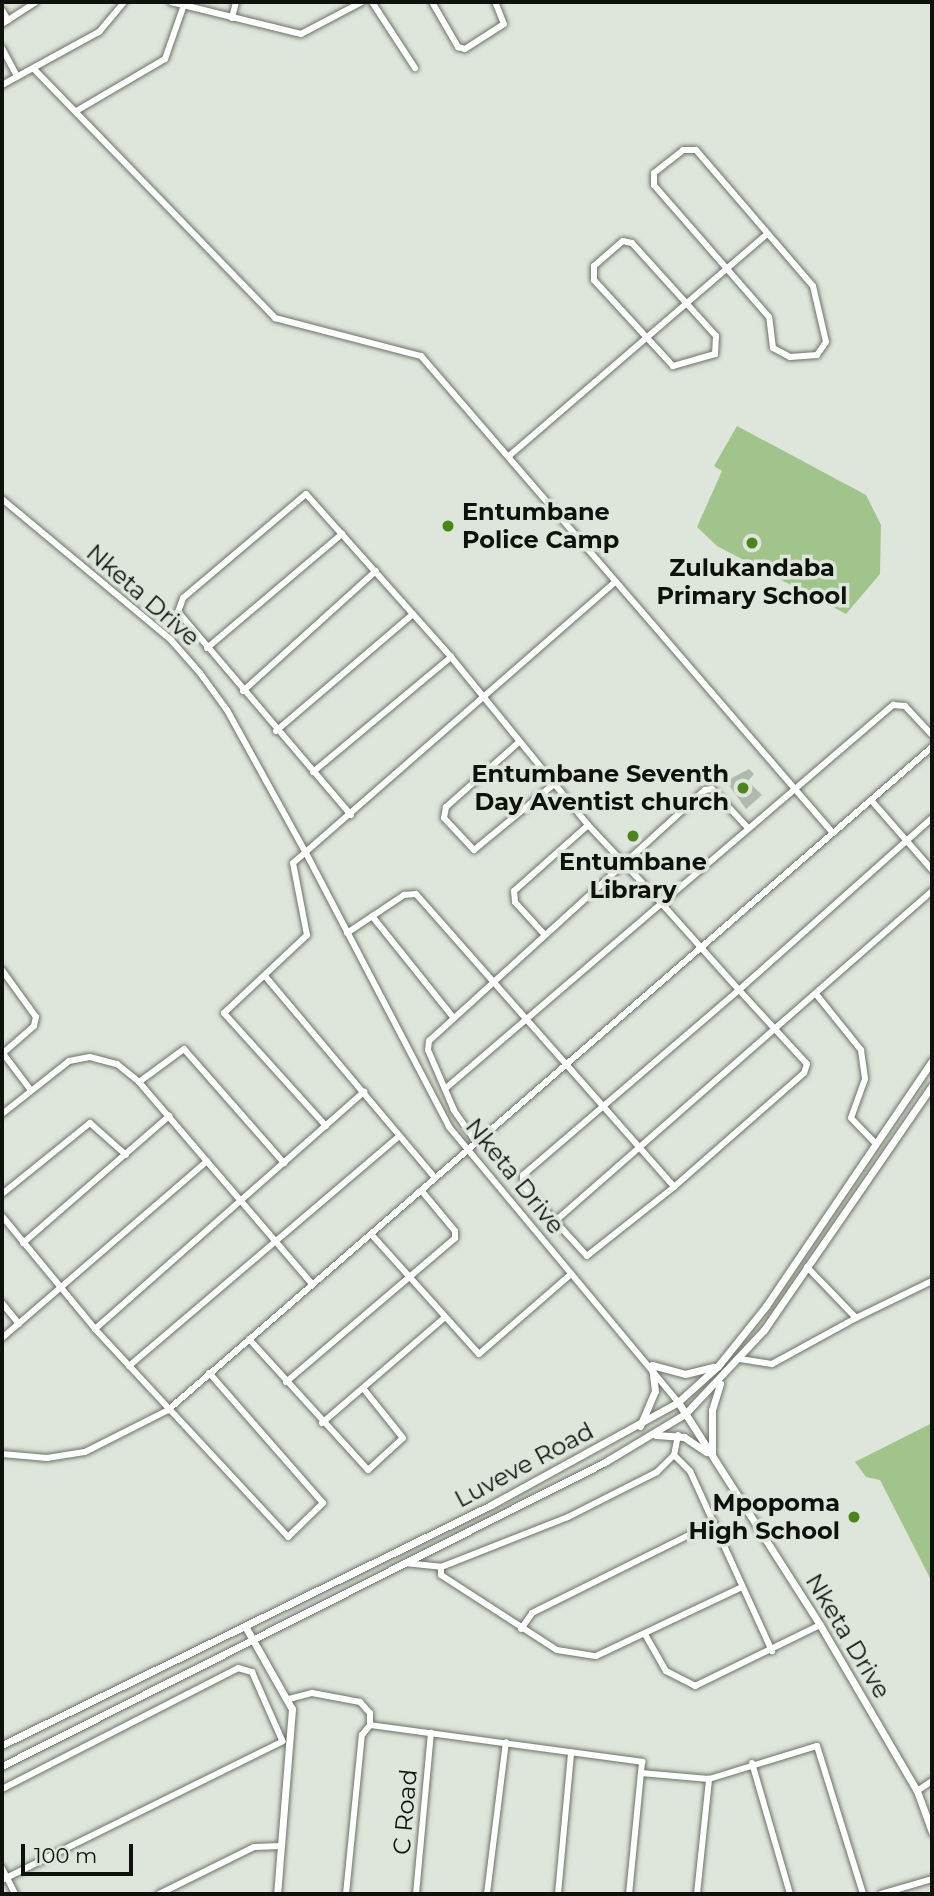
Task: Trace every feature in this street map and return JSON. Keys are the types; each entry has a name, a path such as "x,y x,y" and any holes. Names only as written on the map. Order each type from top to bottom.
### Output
{"street":[{"path":"2,10 5,22 36,2"},
{"path":"2,85 99,32 124,2"},
{"path":"171,2 301,34 362,2"},
{"path":"232,18 236,2"},
{"path":"372,2 415,68"},
{"path":"432,2 458,47 465,48 504,24 495,2"},
{"path":"78,110 165,59 185,4"},
{"path":"2,48 17,76"},
{"path":"34,69 78,110 275,318 421,356 792,790 832,832"},
{"path":"683,150 696,150 767,234 819,296 823,351 801,358 780,354 773,348 769,317 654,185 654,173 683,150"},
{"path":"509,456 684,301 767,234"},
{"path":"623,241 632,243 684,301 719,340 715,354 677,368 644,337 594,280 593,266 623,241"},
{"path":"351,815 276,731 178,612 179,602 204,578 306,494 451,657 589,825 701,946 739,990 775,1030 807,1068 593,1255 583,1255 553,1223 521,1180 739,990 932,818"},
{"name":"Nketa Drive","path":"2,499 187,657 227,710 466,1151 652,1365 678,1402 820,1625 916,1791 932,1832"},
{"path":"207,648 342,534"},
{"path":"243,691 376,571"},
{"path":"326,1126 225,1015 307,935 292,865 482,695 615,582"},
{"path":"276,731 413,614"},
{"path":"313,772 451,657"},
{"path":"446,1088 531,1020 748,828 893,705 905,706 932,735"},
{"path":"519,742 446,807 444,818 452,828 474,850 554,784"},
{"path":"2,1454 47,1458 85,1452 168,1410 311,1283 371,1234 932,747"},
{"path":"476,1142 427,1047 453,1017 544,934 626,865 708,788 748,828"},
{"path":"871,800 932,870"},
{"path":"544,934 515,902 514,891 589,825"},
{"path":"553,1223 932,891"},
{"path":"347,933 404,895 416,894 531,1020 674,1187"},
{"path":"372,916 453,1017"},
{"path":"2,970 36,1017 34,1026 2,1052 30,1089"},
{"path":"265,976 435,1178"},
{"path":"816,994 861,1051 865,1079 851,1118 876,1144"},
{"path":"139,1082 184,1049 284,1164"},
{"path":"2,1114 55,1068 90,1057 117,1064 139,1082 311,1283"},
{"name":"Luveve Road","path":"2,1745 245,1626 640,1426 678,1402 718,1366 766,1306 932,1061"},
{"name":"Luveve Road","path":"2,1766 655,1435 685,1414 720,1382 740,1359 807,1268 932,1086"},
{"path":"95,1329 364,1092"},
{"path":"23,1243 169,1116"},
{"path":"2,1194 90,1123 126,1154"},
{"path":"129,1366 399,1136"},
{"path":"2,1338 207,1161"},
{"path":"286,1382 456,1237 421,1190"},
{"path":"2,1216 95,1329 281,1535 292,1534 323,1503 209,1373"},
{"path":"371,1234 444,1318 482,1354 571,1274"},
{"path":"807,1268 856,1318"},
{"path":"740,1359 772,1364 856,1318 932,1282"},
{"path":"2,1303 19,1324"},
{"path":"322,1423 444,1318"},
{"path":"249,1339 362,1469 370,1469 403,1438 363,1388"},
{"path":"640,1426 655,1391 652,1365 692,1374 718,1366"},
{"path":"712,1457 711,1419 720,1382"},
{"path":"655,1435 678,1436 712,1457"},
{"path":"405,1563 441,1567 568,1517 657,1472 674,1455 678,1436"},
{"path":"674,1455 690,1471 772,1651"},
{"path":"521,1629 531,1613 713,1523"},
{"path":"441,1567 446,1582 557,1650 596,1656 646,1636 743,1587"},
{"path":"646,1636 666,1671 689,1685 772,1651 820,1625"},
{"path":"245,1626 289,1699 292,1744 277,1894"},
{"path":"2,1789 238,1668 252,1672 282,1740 292,1744"},
{"path":"289,1699 312,1693 360,1702 370,1713 370,1725 362,1735 346,1894"},
{"path":"370,1725 570,1753 637,1759 641,1773 629,1894"},
{"name":"C Road","path":"416,1894 431,1733"},
{"path":"4,1879 282,1740"},
{"path":"487,1894 506,1742"},
{"path":"641,1773 709,1779 752,1763 819,1748 863,1894"},
{"path":"558,1894 570,1753"},
{"path":"752,1763 790,1894"},
{"path":"697,1894 709,1779"},
{"path":"916,1791 932,1781"},
{"path":"159,1894 254,1847 281,1846"},
{"path":"2,1868 4,1879 15,1894"},
{"path":"881,1894 932,1879"}],"green space":[{"path":"737,426 866,495 881,525 880,574 846,614 717,546 697,527 722,471 714,466"},
{"path":"930,1424 932,1582 880,1480 866,1477 855,1462"}],"building":[{"name":"Entumbane Seventh Day Aventist church","path":"749,769 754,774 748,781 762,795 746,809 726,781"}],"place":[{"name":"Entumbane Police Camp","path":"448,526"},
{"name":"Zulukandaba Primary School","path":"752,543"},
{"name":"Entumbane Seventh Day Aventist church","path":"743,788"},
{"name":"Entumbane Library","path":"633,836"},
{"name":"Mpopoma High School","path":"854,1517"}]}
